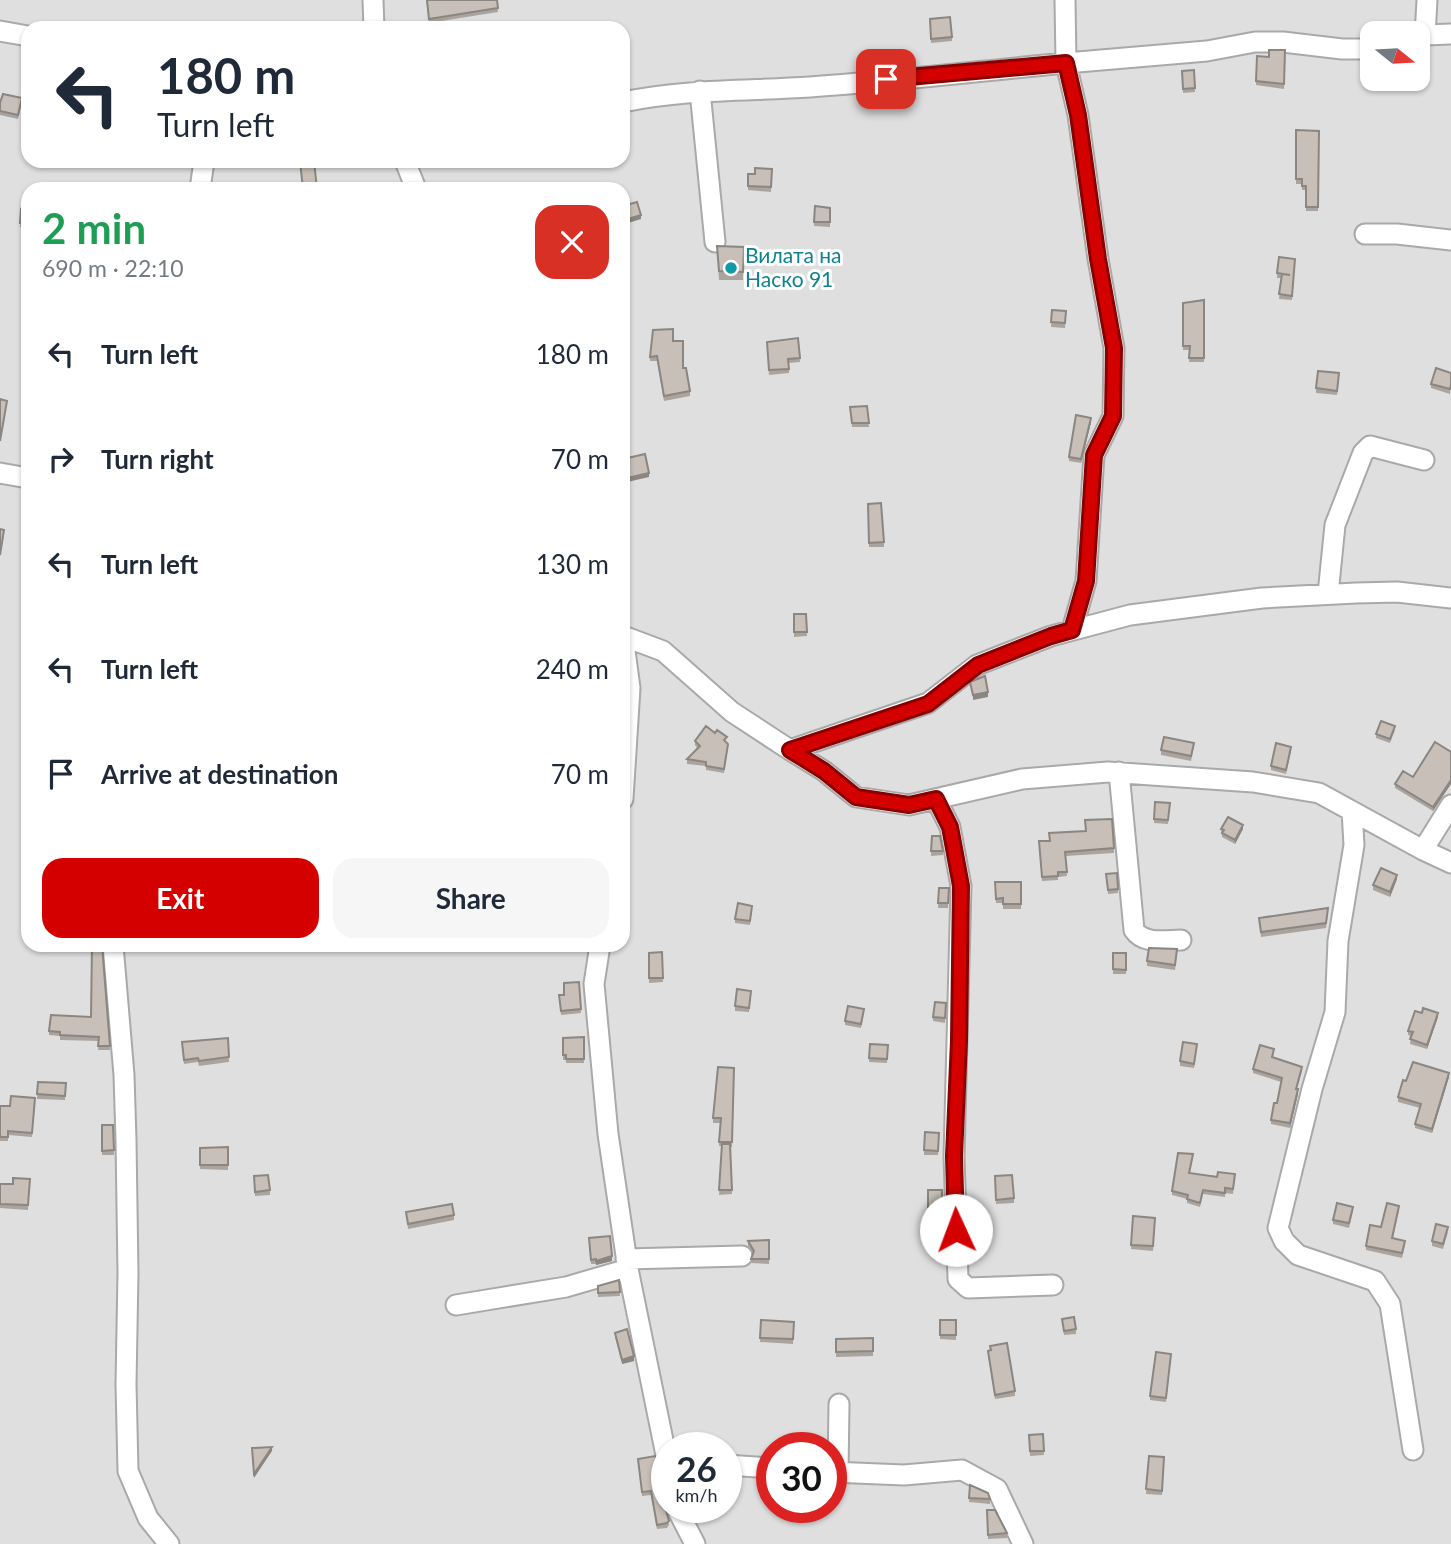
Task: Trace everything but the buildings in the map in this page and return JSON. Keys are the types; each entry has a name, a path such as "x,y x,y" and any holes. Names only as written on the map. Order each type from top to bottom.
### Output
{"street":[{"path":"373,0 374,21"},
{"path":"1065,0 1066,63 1078,115 1098,259 1114,348 1113,416 1094,455 1086,581 1072,630"},
{"path":"1424,21 1427,0"},
{"path":"0,31 21,35"},
{"path":"1430,40 1451,34"},
{"path":"630,100 659,94 809,87 1207,51 1255,43 1283,42 1360,49"},
{"path":"700,91 715,242"},
{"path":"1365,234 1397,234 1451,240"},
{"path":"1328,594 1335,525 1363,453 1370,446 1424,460"},
{"path":"0,474 21,477"},
{"path":"790,750 928,704 978,665 1051,636 1130,615 1202,604 1328,594 1397,592 1451,598"},
{"path":"630,639 663,651 732,712 824,771 856,797 909,805 1022,779 1118,772 1253,782 1319,793 1451,863"},
{"path":"1118,772 1134,930 1137,935 1147,940 1181,940"},
{"path":"936,799 950,827 961,886 954,1156 958,1279 968,1287 1053,1285"},
{"path":"1423,850 1451,805"},
{"path":"1352,811 1354,845 1338,941 1335,1012 1312,1089 1278,1228 1284,1241 1297,1255 1375,1281 1390,1304 1413,1450"},
{"path":"114,952 124,1075 126,1140 128,1471 148,1518 169,1544"},
{"path":"599,952 594,985 608,1133 627,1264 661,1432"},
{"path":"456,1305 566,1287 627,1264 742,1256"},
{"path":"837,1432 839,1404"},
{"path":"847,1473 904,1475 962,1470 997,1489 1023,1544"},
{"path":"684,1523 695,1544"}],"shaded area":[{"path":"0,0 1451,0 1451,1544 0,1544"}],"place":[{"name":"Вилата на Наско 91","path":"731,268"}],"route":[{"path":"886,79 1066,63 1078,115 1098,259 1114,348 1113,416 1094,455 1086,581 1072,630 978,665 928,704 790,750 824,771 856,797 909,805 936,799 950,827 961,886 954,1156 956,1230"}]}
